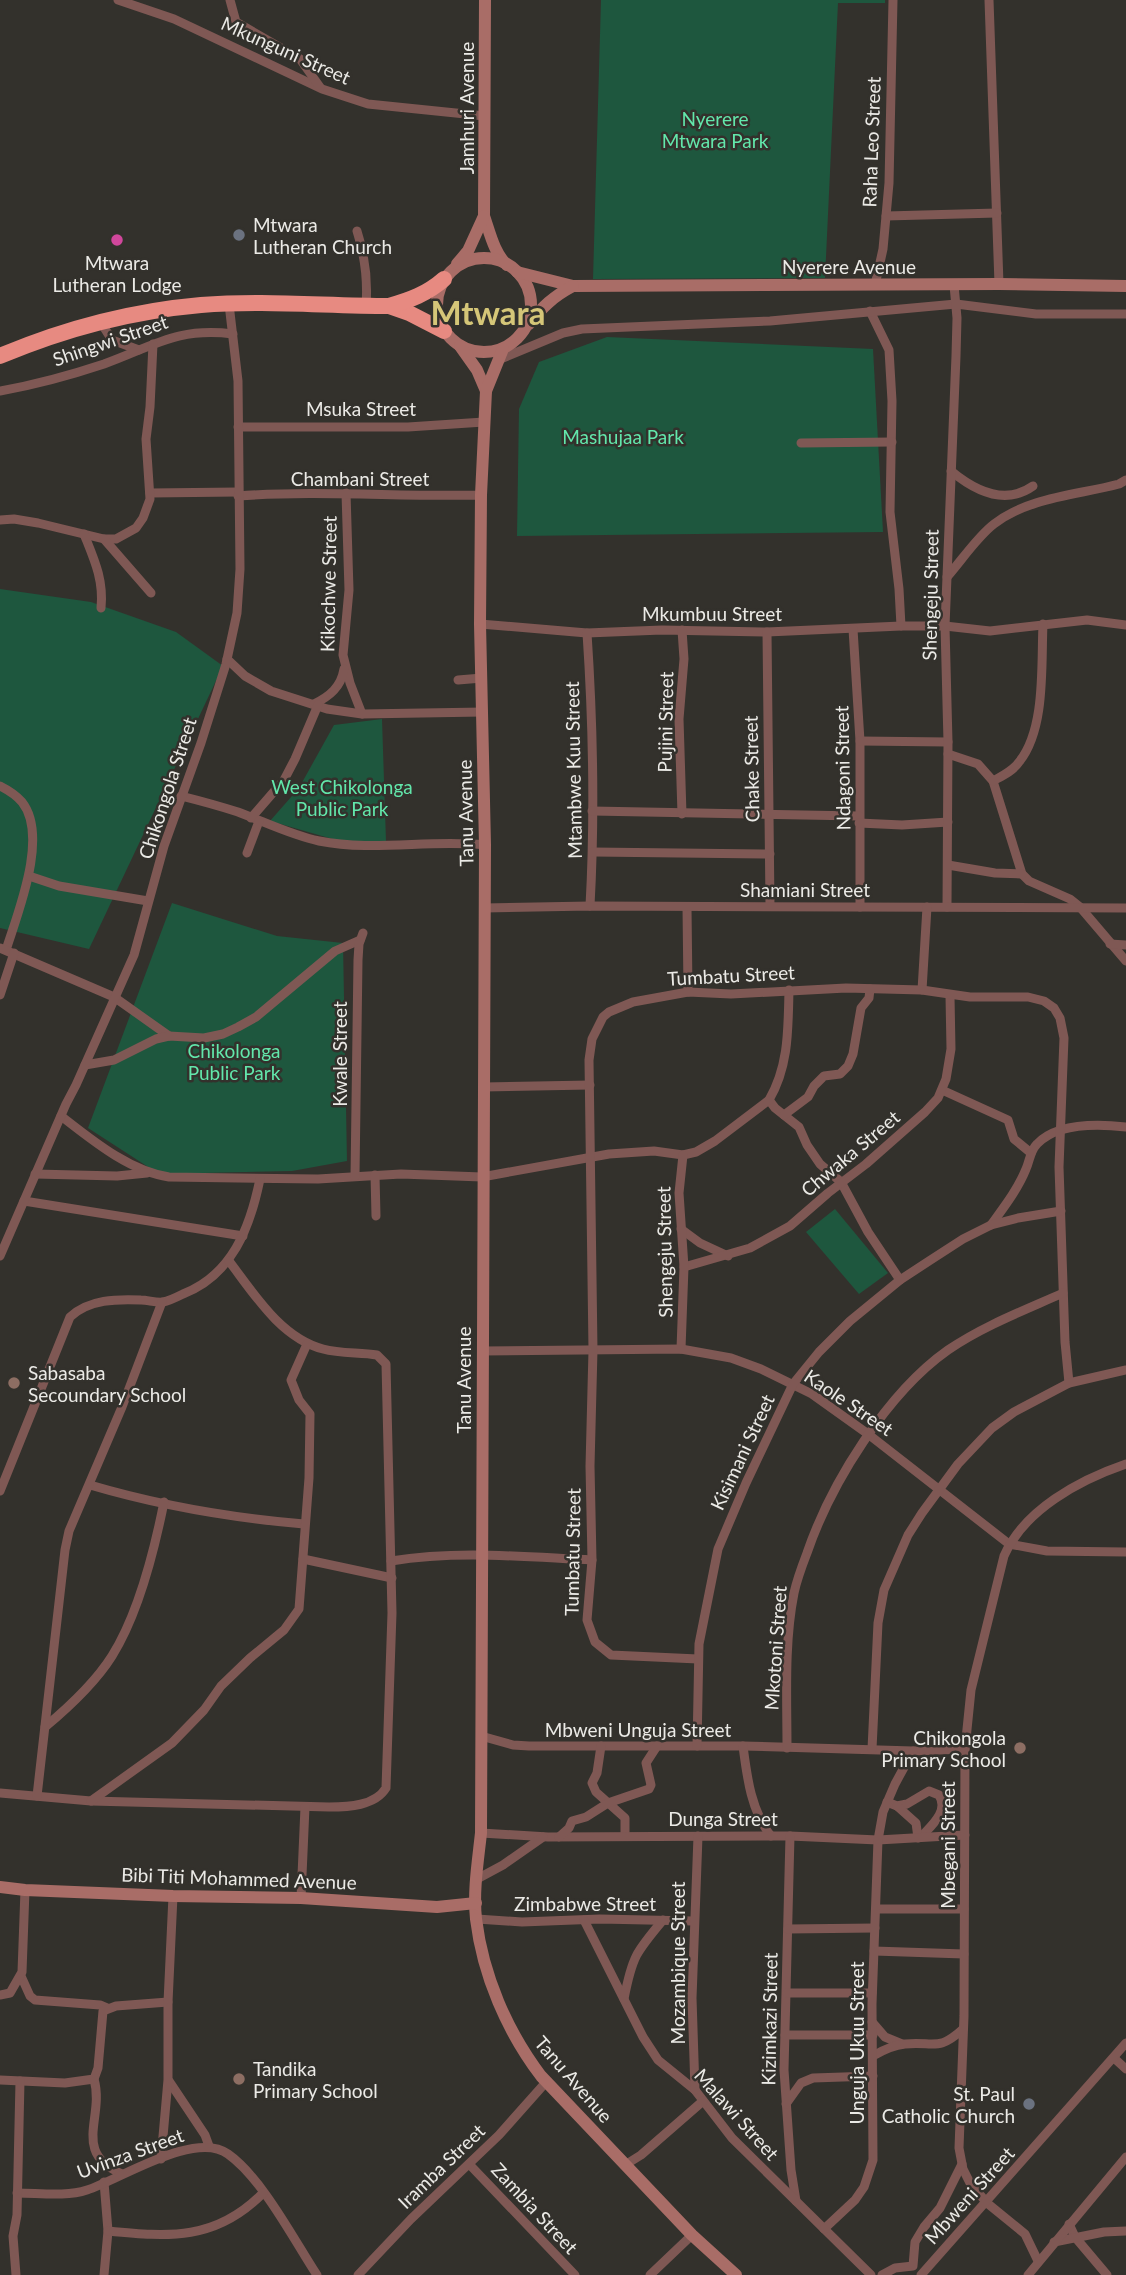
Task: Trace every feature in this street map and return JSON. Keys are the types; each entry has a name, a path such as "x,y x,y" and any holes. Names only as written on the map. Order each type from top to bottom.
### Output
{"highway":[{"path":"0,356 100,321 146,312 229,304 388,306 409,301 430,291 448,275"},
{"path":"388,306 409,313 444,331"}],"street":[{"name":"Mkunguni Street","path":"118,0 174,19 322,89 368,104 485,116"},
{"path":"230,0 236,22 300,60 322,89"},
{"name":"Jamhuri Avenue","path":"484,216 485,0"},
{"name":"Raha Leo Street","path":"875,285 883,249 889,183 893,0"},
{"path":"989,0 999,284"},
{"path":"886,216 997,214"},
{"path":"484,216 501,259 526,285 530,315 524,330"},
{"path":"484,216 468,251 448,275 437,296 437,314 444,331 460,346 477,370 486,390"},
{"path":"357,231 366,263 366,306"},
{"path":"448,275 464,262 479,258 494,259 512,268"},
{"name":"Nyerere Avenue","path":"512,268 573,286 1126,286"},
{"name":"Shengeju Street","path":"947,907 948,742 945,626 956,304 954,285"},
{"path":"486,390 500,354 515,341 541,307 573,286"},
{"name":"Chikongola Street","path":"0,1256 4,1236 24,1201 134,955 148,901 227,659 239,591 238,381 229,304"},
{"path":"460,346 474,352 500,354 563,333 582,330 770,321 956,304 1036,314 1126,314"},
{"path":"870,312 888,350 892,442 891,512 900,589 901,626"},
{"path":"100,321 112,340 139,350"},
{"name":"Shingwi Street","path":"0,391 102,364 185,333 208,331 233,334"},
{"path":"0,520 26,521 104,538 116,538 136,528 143,518 150,493 146,439 153,344"},
{"name":"Tanu Avenue","path":"486,390 481,495 480,624 485,845 481,1833 477,1919 490,1977 518,2044 547,2081 625,2165 692,2235 736,2275"},
{"name":"Msuka Street","path":"238,427 408,427 484,422"},
{"path":"801,443 892,442"},
{"path":"951,471 965,482 989,494 1010,495 1034,486"},
{"path":"947,577 991,526 1001,519 1049,500 1109,487 1126,480"},
{"name":"Chambani Street","path":"150,493 481,495"},
{"name":"Kikochwe Street","path":"346,493 349,590 343,643 350,684 362,714"},
{"path":"84,534 100,578 103,593 101,608"},
{"path":"104,538 151,593"},
{"name":"Mkumbuu Street","path":"480,624 587,633 682,630 768,632 901,626 945,626 990,631 1087,621 1126,625"},
{"path":"993,781 1020,762 1035,728 1039,709 1044,624"},
{"name":"Ndagoni Street","path":"853,629 860,741 860,906"},
{"name":"Pujini Street","path":"682,630 684,659 679,719 682,814"},
{"name":"Chake Street","path":"768,632 770,906"},
{"name":"Mtambwe Kuu Street","path":"587,633 593,852 590,906"},
{"path":"227,659 245,676 271,691 327,709 362,714 483,712"},
{"path":"247,853 255,819 284,780 316,705 339,685 345,664"},
{"path":"458,680 482,678"},
{"path":"860,741 948,742"},
{"path":"947,754 978,764 993,781 1022,874 1029,881 1080,906 1126,961"},
{"path":"0,786 18,797 29,814 33,854 30,876 6,950 0,995"},
{"path":"181,796 214,804 285,832 317,841 350,846 465,843 485,845"},
{"path":"592,811 768,815 918,824 948,822"},
{"path":"593,852 770,854"},
{"path":"948,865 995,873 1022,874"},
{"path":"30,876 59,886 148,901"},
{"path":"687,907 688,992"},
{"path":"922,990 927,907"},
{"name":"Shamiani Street","path":"484,908 1126,908"},
{"name":"Kwale Street","path":"169,1036 204,1038 238,1027 264,1011 335,951 361,936 355,1176"},
{"path":"1110,944 1126,945"},
{"path":"6,950 114,997 169,1036"},
{"name":"Tumbatu Street","path":"698,1659 611,1655 601,1649 590,1633 587,1620 592,1560 590,1049 592,1038 603,1017 614,1009 633,1002 688,992 731,994 824,988 922,990 950,996 1028,997 1044,1001 1054,1008 1060,1018 1064,1038 1061,1210 1069,1383"},
{"path":"784,1115 808,1097 824,1076 840,1074 848,1066 853,1054 861,1008 869,998 870,989"},
{"path":"35,1174 117,1176 147,1173 169,1177 260,1179 375,1175 482,1177 590,1157 654,1151 683,1154 696,1152 769,1100 778,1084 786,1054 789,990"},
{"name":"Chwaka Street","path":"684,1268 750,1248 790,1226 925,1112 942,1090 949,1067 950,996"},
{"path":"85,1065 114,1060 156,1039 169,1036"},
{"path":"483,1087 590,1085"},
{"path":"942,1090 1007,1120 1014,1139 1031,1153"},
{"path":"769,1100 799,1127 820,1164 841,1182 868,1232 900,1280"},
{"path":"61,1116 147,1173"},
{"path":"1061,1129 1126,1127"},
{"name":"Kisimani Street","path":"991,1225 1016,1188 1037,1144 1061,1129"},
{"name":"Shengeju Street","path":"681,1349 684,1268 679,1193 683,1154"},
{"path":"375,1175 376,1216"},
{"path":"0,1491 70,1317 86,1305 97,1303 141,1300 162,1302 190,1292 209,1280 229,1262 243,1236 260,1179"},
{"path":"24,1201 243,1236"},
{"name":"Kisimani Street","path":"697,1746 700,1630 723,1534 793,1384 835,1335 900,1280 963,1239 991,1225 1061,1210"},
{"path":"681,1230 700,1243 728,1256"},
{"path":"0,1793 90,1801 342,1807 363,1804 381,1796 386,1788 392,1578 386,1364 377,1355 326,1350 307,1344 293,1335 257,1298 229,1262"},
{"name":"Mkotoni Street","path":"787,1748 789,1650 796,1586 819,1519 868,1434 918,1376 950,1349 1063,1293"},
{"path":"37,1796 69,1531 90,1485 162,1302"},
{"path":"90,1801 172,1743 204,1710 221,1686 292,1621 299,1609 309,1478 310,1414 299,1400 291,1380 307,1344"},
{"name":"Kaole Street","path":"482,1351 681,1349 731,1358 812,1394 868,1434 1009,1544 1047,1551 1126,1552"},
{"path":"872,1749 875,1663 884,1590 908,1535 958,1464 992,1428 1014,1412 1069,1383 1126,1370"},
{"name":"Mbegani Street","path":"1038,2261 1025,2234 996,2208 986,2203 970,2183 962,2164 959,2139 964,2029 965,1749 971,1690 1009,1544 1040,1510 1053,1500 1126,1464"},
{"path":"90,1485 268,1521 304,1524"},
{"path":"45,1727 65,1711 104,1669 113,1655 137,1600 164,1502"},
{"path":"391,1561 432,1555 481,1554 592,1560"},
{"path":"303,1559 392,1578"},
{"name":"Mbweni Unguja Street","path":"481,1736 513,1745 743,1746 913,1751 965,1749"},
{"path":"601,1746 597,1773 592,1783 596,1792 625,1818 625,1836"},
{"path":"559,1837 572,1821 586,1817 608,1803 649,1788 651,1785 646,1763 657,1746"},
{"path":"743,1746 752,1798 762,1823 771,1836"},
{"name":"Unguja Ukuu Street","path":"824,2229 855,2200 871,2171 874,2143 872,1993 878,1840 913,1751"},
{"path":"892,1804 906,1804 929,1791 939,1795 943,1803 942,1810 920,1837"},
{"path":"892,1804 916,1823 920,1837"},
{"path":"301,1898 304,1807"},
{"name":"Dunga Street","path":"481,1833 544,1837 790,1836 878,1840 965,1835"},
{"name":"Mozambique Street","path":"695,2090 692,1998 698,1836"},
{"name":"Kizimkazi Street","path":"790,1836 786,2104 796,2203"},
{"path":"477,1879 544,1837"},
{"name":"Bibi Titi Mohammed Avenue","path":"0,1886 25,1890 301,1898 437,1907 476,1903"},
{"path":"25,1890 21,1976 30,1996 35,2000 100,2005 107,2008 168,2002"},
{"path":"161,2159 168,2080 168,2002 173,1896"},
{"path":"876,1909 964,1909"},
{"name":"Zimbabwe Street","path":"477,1919 522,1922 693,1921"},
{"name":"Malawi Street","path":"584,1920 658,2060 695,2090 732,2137 871,2275"},
{"path":"624,1999 638,1949 663,1920"},
{"path":"788,1929 875,1928"},
{"path":"874,1951 964,1954"},
{"path":"0,1995 10,1993 21,1976"},
{"path":"787,1993 872,1993"},
{"path":"107,2008 102,2014 98,2068 94,2078 96,2092 92,2137 94,2150 102,2162 122,2174"},
{"path":"872,2022 885,2037 904,2044"},
{"path":"873,2056 904,2044 937,2045 950,2040 964,2029"},
{"path":"785,2035 873,2035"},
{"name":"Mbweni Street","path":"922,2275 1126,2043"},
{"path":"1114,2058 1126,2069"},
{"path":"786,2104 801,2083 813,2078 873,2076"},
{"path":"0,2080 65,2083 94,2078"},
{"path":"168,2080 190,2117 205,2135 209,2146"},
{"path":"16,2275 13,2236 18,2193 20,2081"},
{"name":"Iramba Street","path":"358,2275 547,2081"},
{"path":"625,2165 641,2155 703,2101"},
{"name":"Uvinza Street","path":"18,2193 79,2192 198,2146 220,2149 235,2160 263,2193 317,2275"},
{"path":"1028,2275 1126,2157"},
{"name":"Zambia Street","path":"469,2164 575,2275"},
{"path":"882,2275 895,2268 913,2266 915,2242 940,2208 962,2164"},
{"path":"104,2182 108,2231 104,2275"},
{"path":"108,2231 147,2235 199,2232 245,2210 263,2193"},
{"path":"1069,2224 1107,2275"},
{"path":"1054,2242 1104,2232 1126,2231"},
{"path":"650,2275 692,2235"},
{"path":"0,2237 13,2236"}],"green space":[{"name":"Nyerere Mtwara Park","path":"601,0 885,0 885,3 838,3 825,278 593,279"},
{"name":"Mashujaa Park","path":"607,337 873,349 883,532 517,536 519,409 539,362"},
{"path":"0,589 91,602 176,632 223,666 89,949 0,928"},
{"name":"West Chikolonga Public Park","path":"382,719 386,841 343,842 270,821 299,788 334,725"},
{"name":"Chikolonga Public Park","path":"172,903 277,936 343,943 347,1161 292,1171 159,1174 88,1128"},
{"path":"835,1209 888,1273 859,1294 806,1232"}],"place":[{"name":"Mtwara Lutheran Church","path":"239,235"},
{"name":"Mtwara Lutheran Lodge","path":"117,240"},
{"name":"Sabasaba Secoundary School","path":"14,1383"},
{"name":"Chikongola Primary School","path":"1020,1748"},
{"name":"Tandika Primary School","path":"239,2079"},
{"name":"St. Paul Catholic Church","path":"1029,2104"}],"district":[{"name":"Mtwara","path":"488,312"}]}
